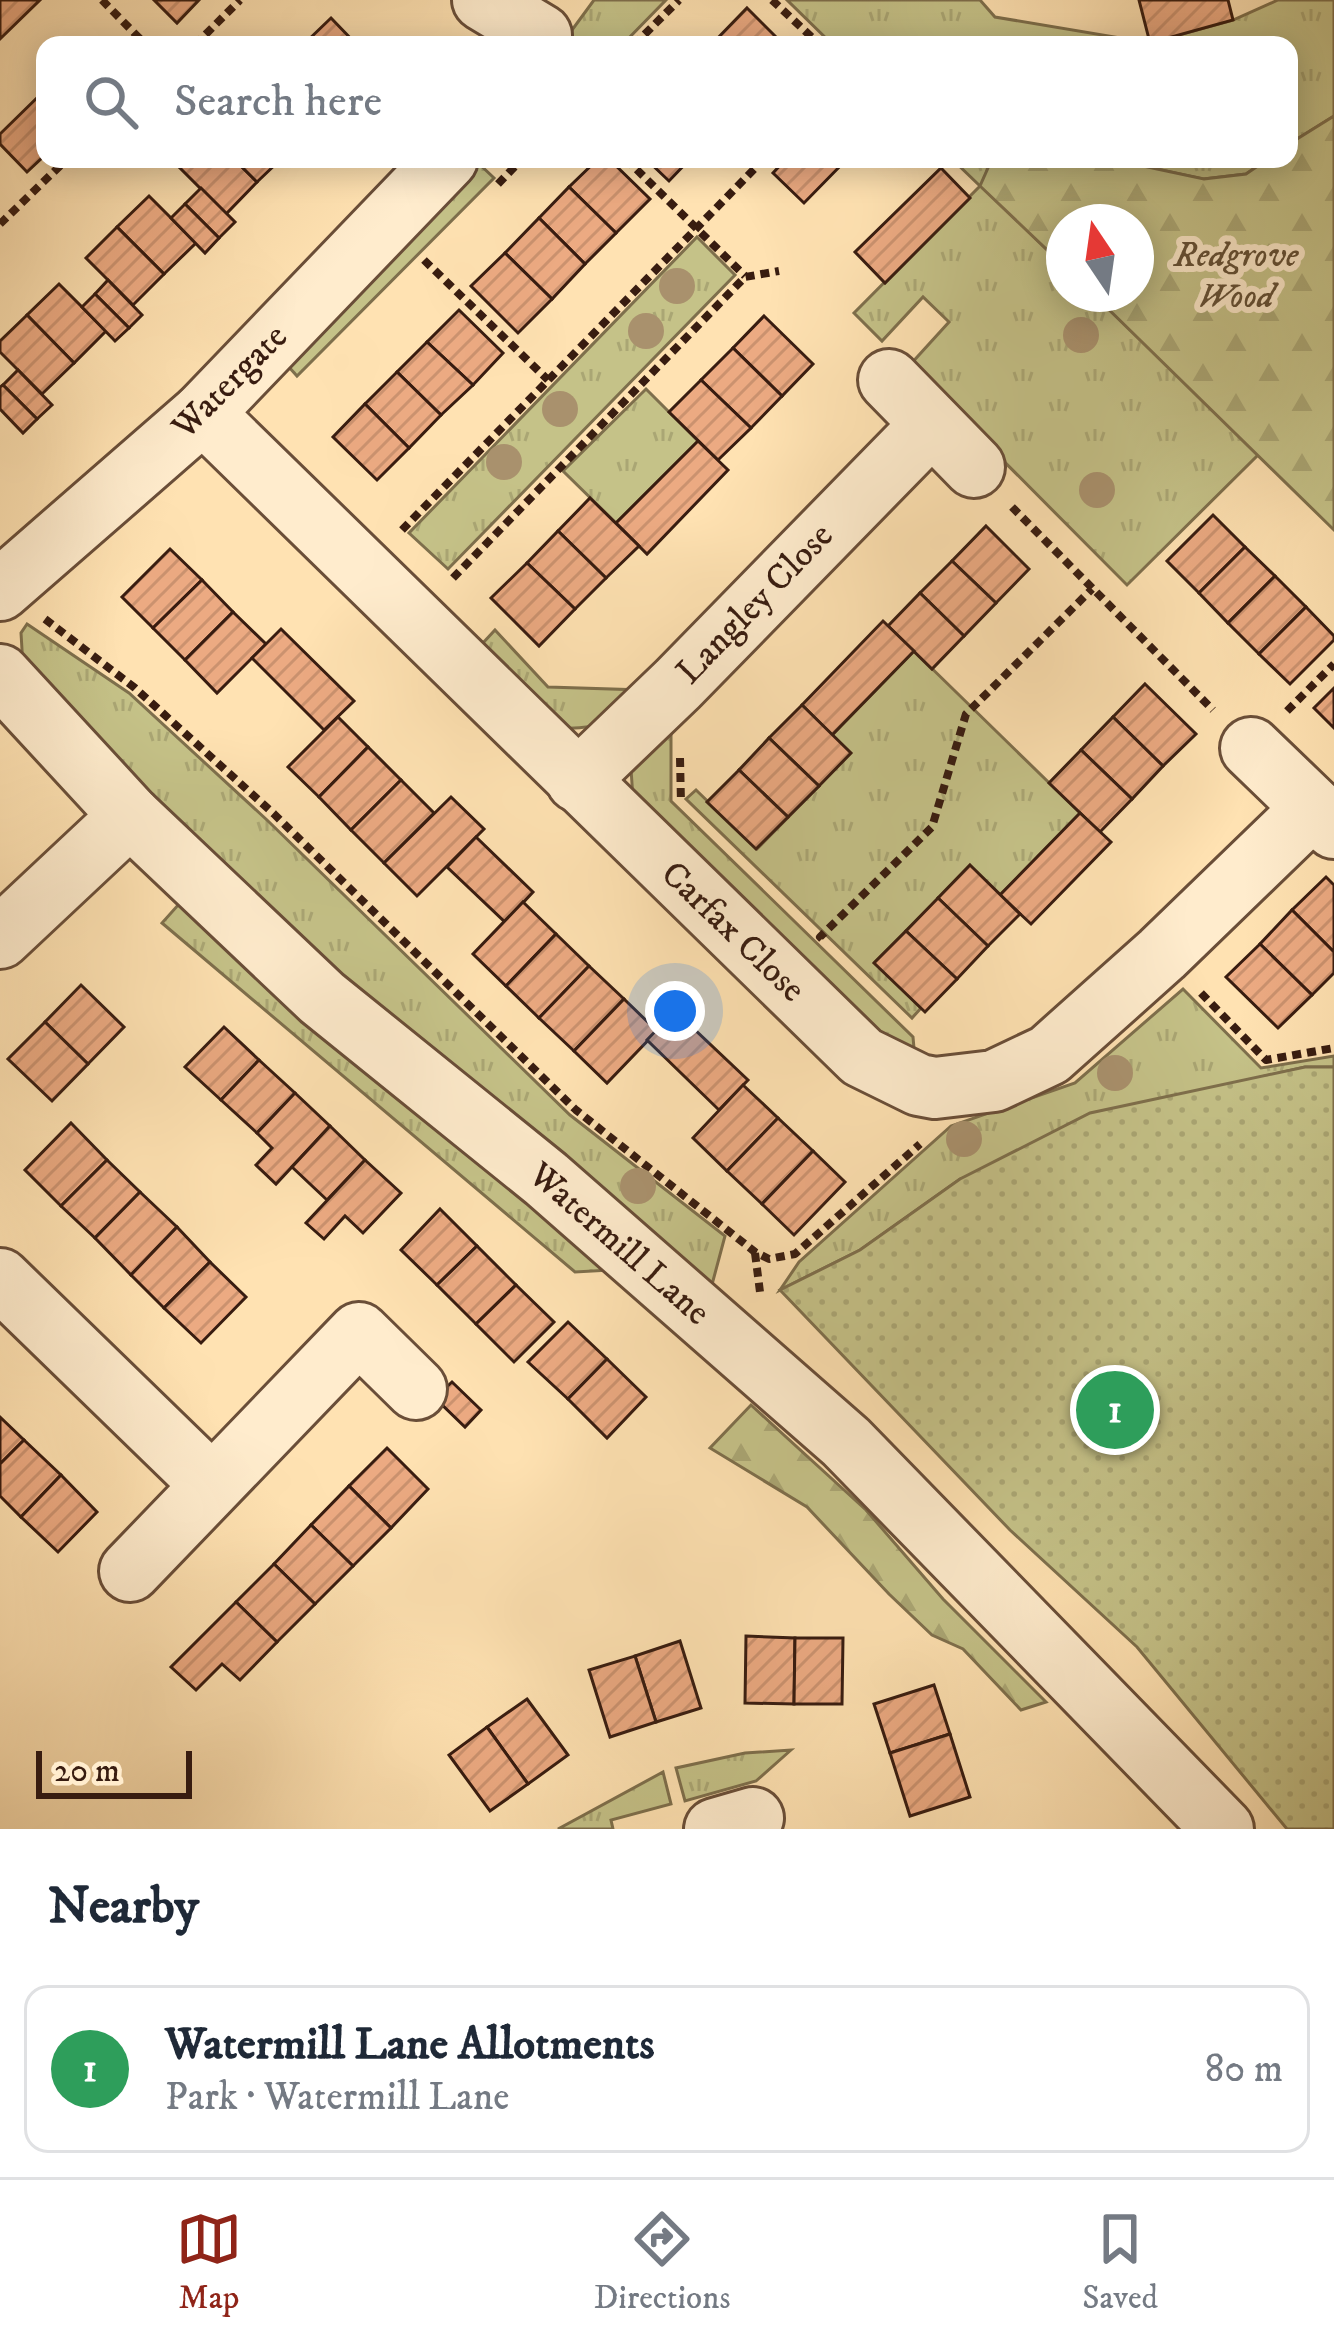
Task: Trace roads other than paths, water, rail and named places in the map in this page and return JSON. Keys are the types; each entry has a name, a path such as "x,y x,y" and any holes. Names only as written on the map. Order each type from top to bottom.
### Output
{"street":[{"path":"483,0 546,27"},
{"name":"Watergate","path":"4,586 467,177"},
{"path":"889,380 974,467"},
{"name":"Carfax Close","path":"203,412 862,1057 920,1085 935,1088 994,1081 1049,1055 1323,818 1251,748"},
{"name":"Langley Close","path":"577,781 931,424"},
{"name":"Watermill Lane","path":"0,675 130,816 322,998 546,1179 846,1442 1223,1829"},
{"path":"0,938 130,816"},
{"path":"0,1279 211,1484"},
{"path":"130,1571 359,1334 416,1389"}],"place":[{"name":"Watermill Lane Allotments","path":"1115,1410"}],"park label":[{"name":"Redgrove Wood","path":"1236,276"}]}
